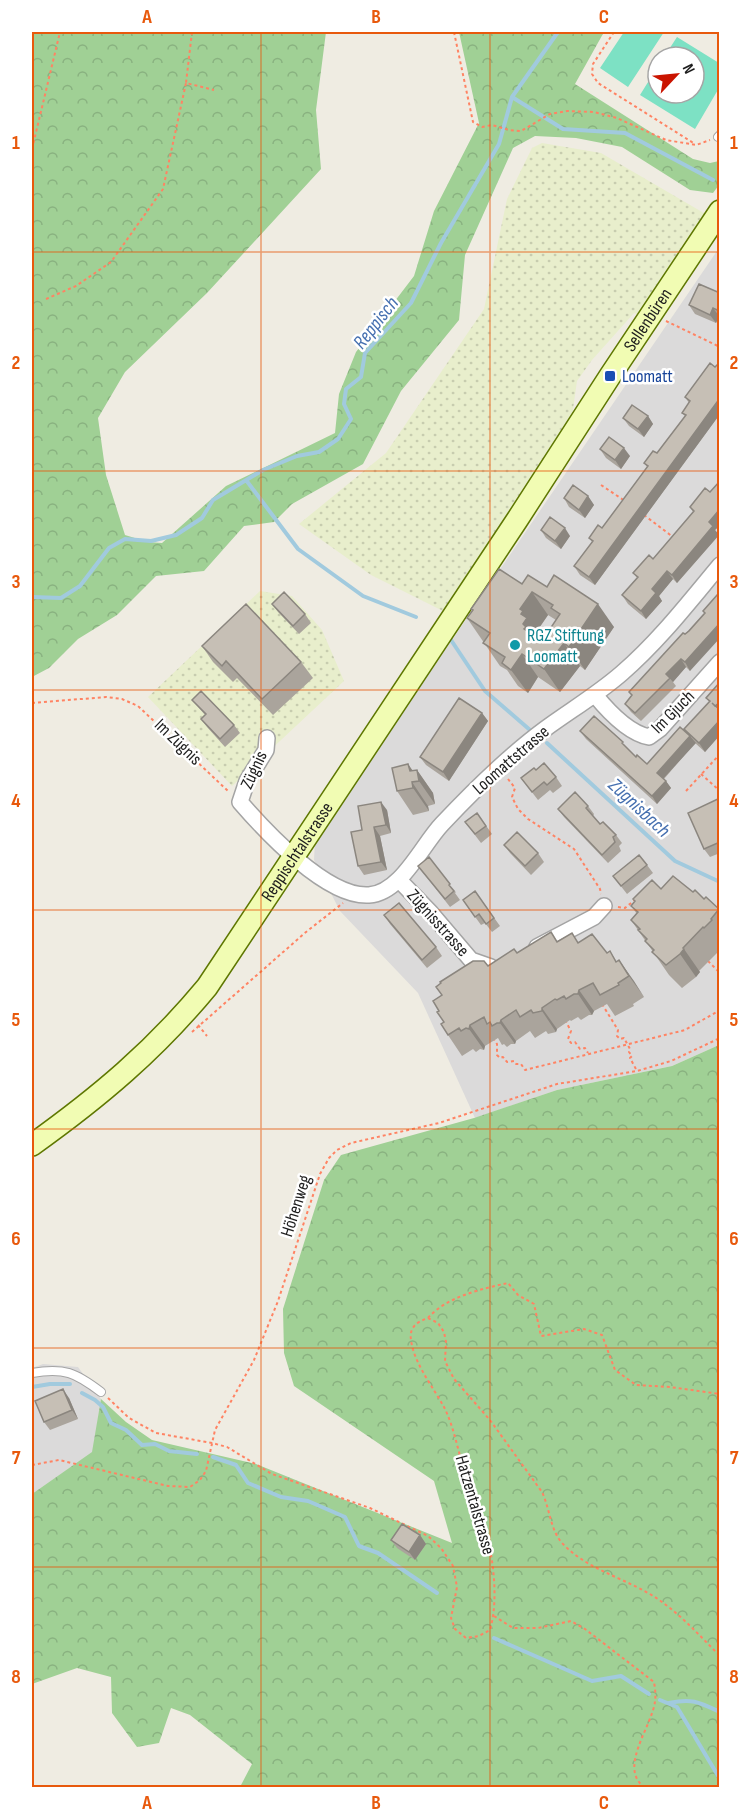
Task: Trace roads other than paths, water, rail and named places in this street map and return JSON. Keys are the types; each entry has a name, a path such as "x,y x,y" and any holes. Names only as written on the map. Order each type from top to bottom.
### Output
{"main road":[{"name":"Sellenbüren","path":"517,520 720,211"},
{"name":"Reppischtalstrasse","path":"32,1144 103,1092 140,1059 185,1012 226,960 517,520"}],"street":[{"name":"Loomattstrasse","path":"293,856 350,893 370,895 386,889 399,880 440,826 498,767 545,729 596,694 651,645 720,565"},
{"name":"Im Gjuch","path":"596,694 602,704 638,735 649,737 660,729 720,662"},
{"name":"Zügnis","path":"267,738 266,750 247,781 240,802 293,856"},
{"name":"Zügnisstrasse","path":"399,880 431,912 471,960 497,969 506,964"},
{"path":"524,954 594,917 604,906"}],"lane":[{"path":"32,1373 50,1369 67,1371 81,1377 102,1392"}],"waterway":[{"name":"Reppisch","path":"32,597 61,598 80,586 109,548 125,539 151,541 176,535 202,518 213,500 263,470 297,456 319,452 338,439 351,419 344,404 346,389 361,377 365,353 411,303 441,243 499,144 512,97 558,32"},
{"path":"512,97 563,129 625,133 713,180"},
{"name":"Zügnisbach","path":"246,480 298,549 363,596 416,617"},
{"name":"Zügnisbach","path":"451,640 485,691 530,730"},
{"name":"Zügnisbach","path":"547,743 675,861 720,882"},
{"path":"32,1387 70,1384"},
{"path":"82,1393 103,1407 111,1423 126,1430 142,1445 155,1444 169,1451 197,1454"},
{"path":"213,1457 236,1465 248,1483 281,1497 308,1501 345,1517 359,1546 378,1553 437,1593"},
{"path":"494,1638 592,1681 621,1676 649,1694"},
{"path":"660,1700 677,1707 720,1779"},
{"path":"669,1703 695,1702 720,1712"}],"place":[{"name":"Loomatt","path":"610,376"},
{"name":"RGZ Stiftung Loomatt","path":"515,645"}]}
